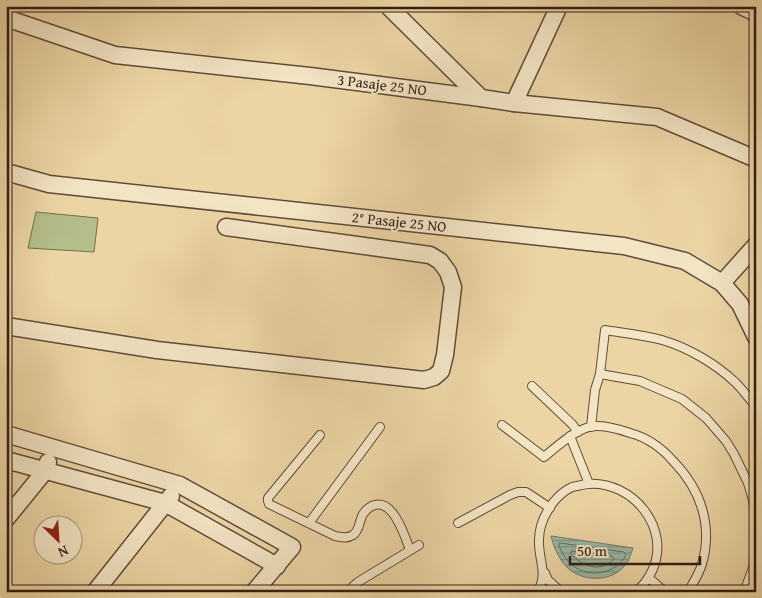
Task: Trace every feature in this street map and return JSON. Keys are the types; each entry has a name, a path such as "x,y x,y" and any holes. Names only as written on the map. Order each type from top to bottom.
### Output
{"street":[{"path":"388,6 481,98"},
{"path":"514,104 559,6"},
{"path":"741,6 756,13"},
{"name":"3 Pasaje 25 NO","path":"6,18 115,55 310,76 514,104 657,118 756,159"},
{"name":"2° Pasaje 25 NO","path":"6,172 48,184 624,246 685,261 722,283 740,304 756,337"},
{"path":"6,326 157,350 424,380 434,377 441,371 446,355 453,287 448,272 440,261 430,255 226,227"},
{"path":"722,283 756,245"},
{"path":"6,434 180,485 292,547 254,592"},
{"path":"6,519 45,471 53,448"},
{"path":"6,460 165,503 277,566"},
{"path":"95,592 180,485"}],"lane":[{"path":"591,427 605,330 662,340 684,348 721,371 736,383 756,406"},
{"path":"600,374 640,381 682,399 706,418 726,441 734,454 748,483 756,510"},
{"path":"532,386 578,432"},
{"path":"502,424 544,456 570,436 591,427 619,429 636,434 652,441 667,453 695,491 701,503 704,516 706,540 701,565 688,592"},
{"path":"309,523 380,427"},
{"path":"320,435 268,498 268,502 335,536 344,538 352,536 357,531 364,513 371,506 379,504 388,507 396,517 410,550"},
{"path":"570,436 588,484"},
{"path":"537,592 544,579 539,554 539,538 542,523 558,497 572,487 588,484 620,490 635,499 646,513 655,530 658,547 656,563 649,578 635,592"},
{"path":"458,523 518,492 526,492 550,508"},
{"path":"347,592 358,582 419,545"},
{"path":"744,592 756,560"},
{"path":"542,567 548,580 560,592"},
{"path":"649,578 665,592"}],"green space":[{"path":"36,212 98,218 94,252 28,248"}],"water":[{"path":"551,536 633,548 627,563 615,574 600,578 585,577 566,567 558,554"}]}
